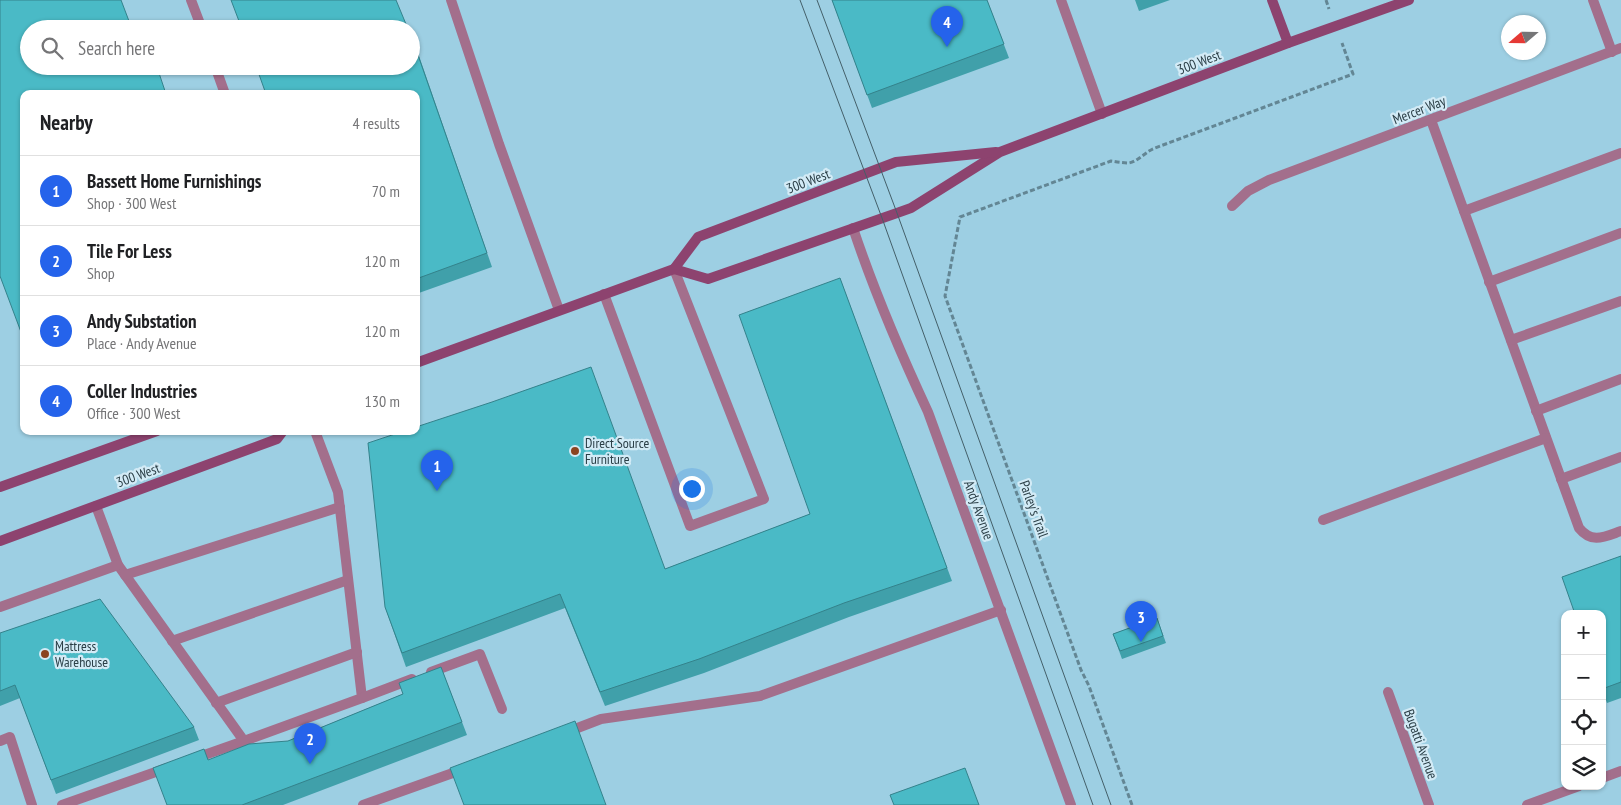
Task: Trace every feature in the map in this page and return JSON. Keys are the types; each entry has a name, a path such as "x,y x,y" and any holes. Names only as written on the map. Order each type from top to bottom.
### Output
{"main road":[{"path":"1272,0 1288,43"},
{"name":"300 West","path":"1000,152 896,162 698,237 674,269 708,280 911,208 1000,152 1288,43 1409,0"},
{"path":"420,361 674,269"},
{"path":"0,487 146,435"},
{"name":"300 West","path":"0,541 277,439 280,435"}],"street":[{"path":"191,0 199,20"},
{"path":"451,0 499,144 559,310"},
{"path":"1061,0 1102,114"},
{"path":"1592,0 1616,50"},
{"name":"Mercer Way","path":"1232,206 1248,191 1269,180 1616,50"},
{"path":"218,75 224,90"},
{"path":"1431,120 1579,528 1585,535 1594,538 1604,537 1621,531"},
{"path":"1464,212 1621,153"},
{"name":"Andy Avenue","path":"852,228 900,352 928,412 1072,805"},
{"path":"1489,282 1621,232"},
{"path":"604,294 690,526 764,499 674,269"},
{"path":"1511,340 1621,301"},
{"path":"1536,411 1621,379"},
{"path":"317,435 338,492 362,698"},
{"path":"1323,520 1546,438"},
{"path":"1561,479 1621,457"},
{"path":"96,506 118,565 244,740"},
{"path":"125,575 340,507"},
{"path":"0,607 118,565"},
{"path":"172,641 348,580"},
{"path":"555,736 600,719 760,696 1000,610"},
{"path":"216,702 356,652"},
{"path":"62,805 480,654 502,709"},
{"name":"Bugatti Avenue","path":"1388,692 1429,805"},
{"path":"0,741 10,737 32,805"},
{"path":"363,805 473,765"},
{"path":"1606,777 1621,771"},
{"path":"1527,805 1568,790"}],"path":[{"name":"Parley's Trail","path":"1132,805 945,296 960,218 1111,162 1135,161 1143,154 1155,148 1354,74 1352,70"}],"building":[{"path":"0,0 121,0 129,20 20,20 20,75 160,75 165,90 20,90 20,329 0,276"},
{"path":"231,0 396,0 404,20 239,20"},
{"path":"832,0 987,0 1004,44 867,95"},
{"path":"420,61 487,253 420,278 420,90 265,90 259,75 420,75"},
{"path":"840,278 947,568 844,603 699,659 600,692 560,594 402,653 385,607 368,443 392,435 420,435 420,426 591,367 665,569 810,514 739,315"},
{"path":"1621,556 1621,682 1606,688 1606,610 1574,610 1562,577"},
{"path":"100,599 194,727 51,780 15,685 0,691 0,633"},
{"path":"1157,618 1163,636 1120,651 1113,634"},
{"path":"441,667 462,722 242,805 167,805 153,768 204,749 208,760 249,744 288,741 403,694 399,683"},
{"path":"575,721 606,805 464,805 450,768"},
{"path":"965,768 979,805 894,805 890,795"}],"tram line":[{"path":"800,0 882,218 1093,805"},
{"path":"817,0 897,213 1111,805"}],"place":[{"name":"Coller Industries","path":"947,47"},
{"name":"Direct Source Furniture","path":"575,451"},
{"name":"Bassett Home Furnishings","path":"437,491"},
{"name":"Andy Substation","path":"1141,642"},
{"name":"Mattress Warehouse","path":"45,654"},
{"name":"Tile For Less","path":"310,764"}]}
